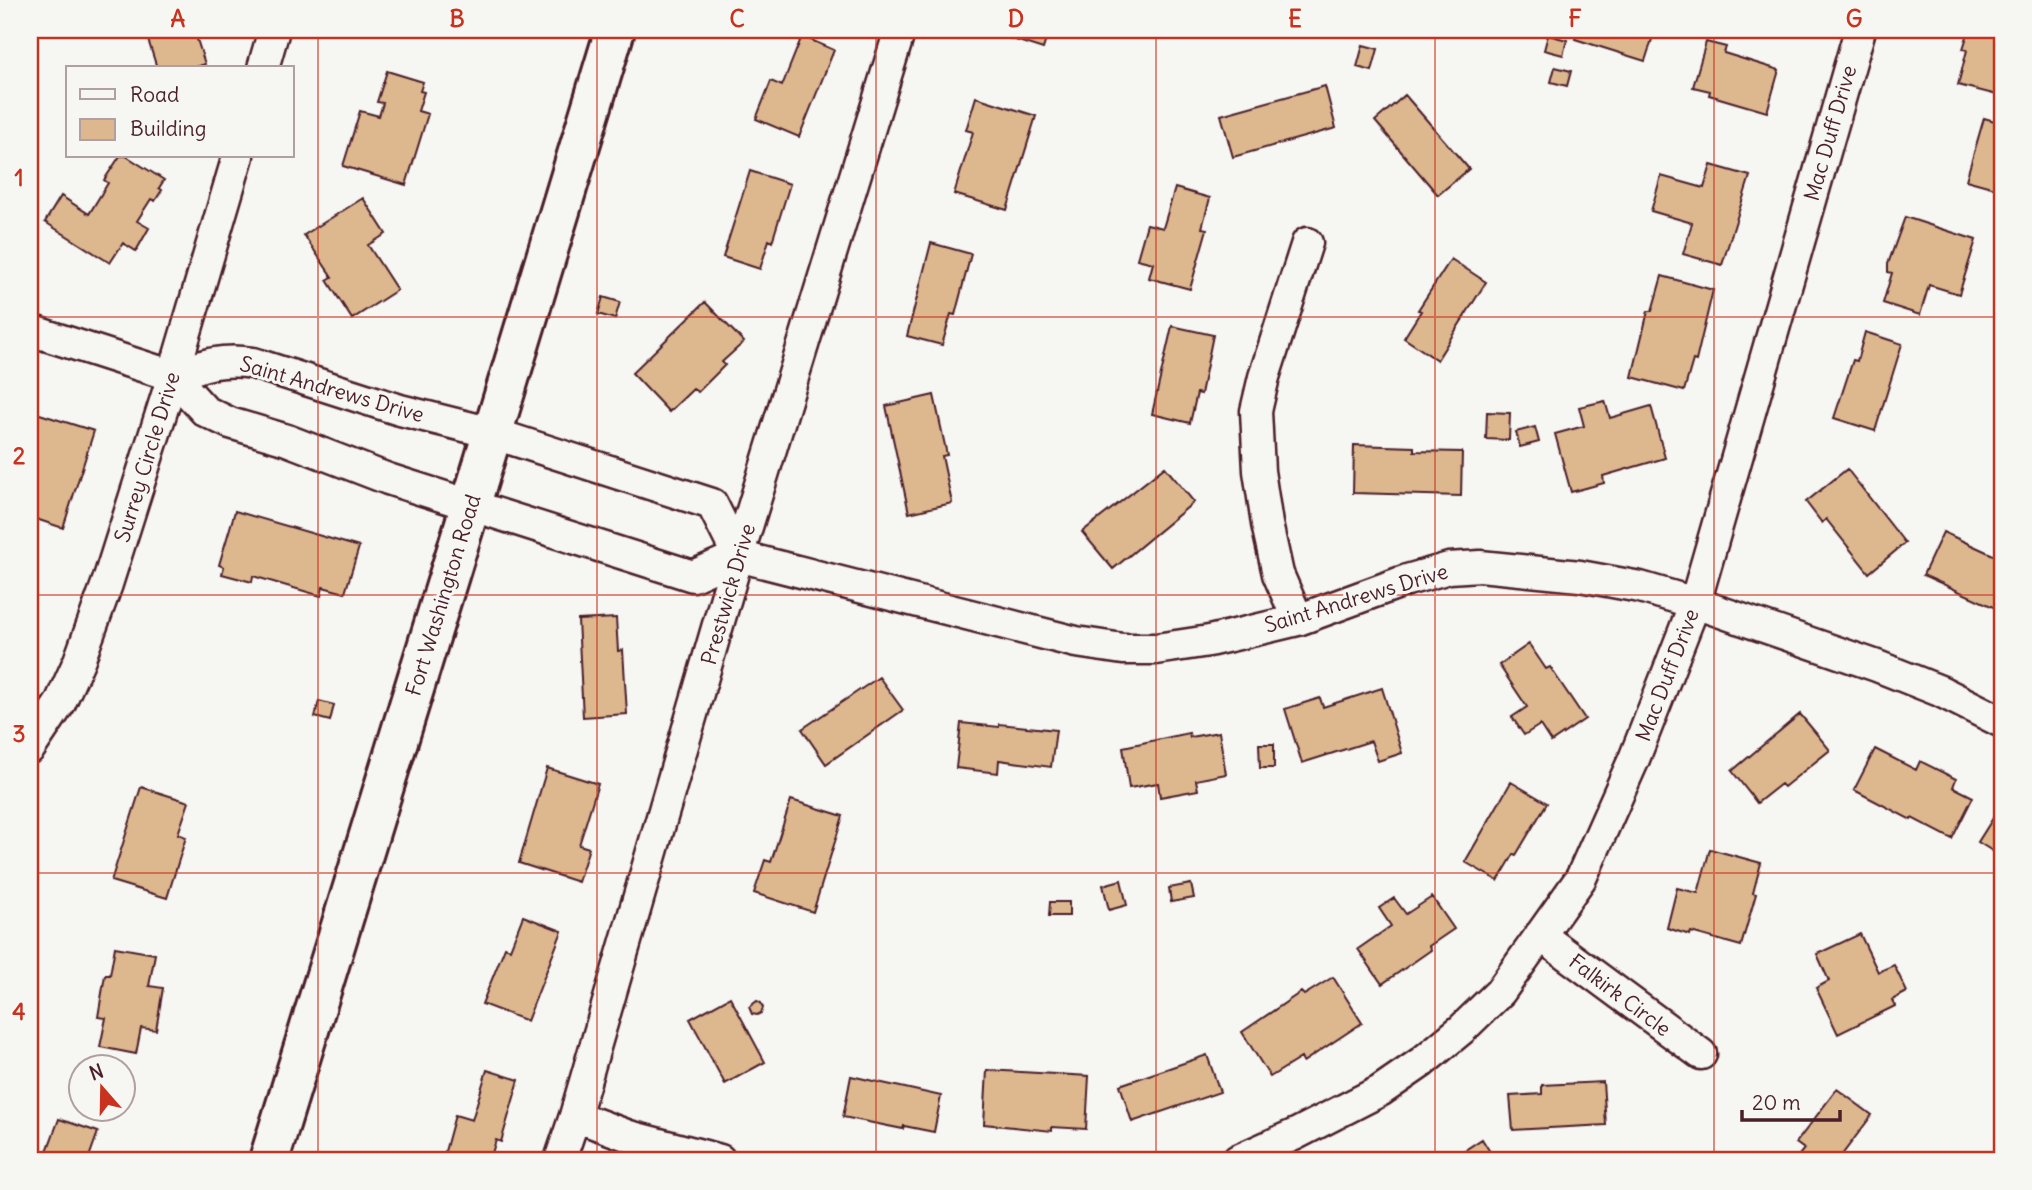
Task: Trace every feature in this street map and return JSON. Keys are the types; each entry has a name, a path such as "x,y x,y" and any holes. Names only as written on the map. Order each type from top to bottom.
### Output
{"main road":[{"name":"Fort Washington Road","path":"269,1160 615,30"}],"street":[{"path":"264,66 274,30"},
{"name":"Prestwick Drive","path":"560,1160 738,556 900,30"},
{"name":"Mac Duff Drive","path":"1238,1160 1380,1091 1422,1062 1462,1029 1500,992 1581,878 1634,759 1695,603 1860,30"},
{"name":"Surrey Circle Drive","path":"30,748 60,703 79,661 107,584 173,376 236,158"},
{"path":"1298,620 1278,574 1267,524 1256,435 1256,411 1264,377 1307,243"},
{"path":"30,330 173,376 205,411 217,418 287,440 388,479 693,576 738,556"},
{"name":"Saint Andrews Drive","path":"173,376 209,362 232,359 253,363 400,410 492,433 712,504 738,556 1076,642 1123,649 1156,649 1209,641 1298,620 1449,568 1479,566 1580,576 1640,587 1695,603 1877,666 1940,691 2002,722"},
{"name":"Falkirk Circle","path":"1540,935 1701,1054"},
{"path":"575,1116 629,1136 720,1160"}],"building":[{"path":"145,30 194,30 205,64 156,66"},
{"path":"994,30 1049,30 1043,49 993,33"},
{"path":"1577,30 1655,30 1645,61 1575,39"},
{"path":"1969,30 2002,30 2001,96 1958,85 1967,50 1963,49"},
{"path":"1548,35 1567,40 1563,55 1544,50"},
{"path":"802,36 834,50 799,137 756,119 771,81 782,86"},
{"path":"1706,42 1726,47 1724,53 1779,70 1767,112 1709,95 1710,91 1693,87"},
{"path":"1363,45 1378,49 1372,71 1357,67"},
{"path":"1555,67 1571,71 1567,86 1551,82"},
{"path":"387,71 423,82 420,91 424,92 418,111 428,114 406,185 343,166 360,111 379,116 383,103 377,102"},
{"path":"1325,86 1336,128 1233,157 1221,115"},
{"path":"1405,95 1469,169 1438,195 1375,121"},
{"path":"976,97 1036,116 1007,210 954,194 973,132 966,130"},
{"path":"1984,118 2002,123 2002,190 1966,180"},
{"path":"30,123 40,126 30,163"},
{"path":"119,158 129,158 164,180 159,188 162,190 155,201 151,199 137,221 149,228 136,251 123,243 110,263 45,222 61,196 89,214 108,183 104,180"},
{"path":"1711,165 1750,176 1722,265 1683,254 1692,223 1651,211 1661,176 1704,188"},
{"path":"750,171 790,184 772,242 769,240 760,269 723,257"},
{"path":"1175,188 1210,198 1202,228 1207,229 1190,289 1149,278 1153,263 1137,259 1147,224 1163,228"},
{"path":"363,198 386,234 368,245 397,290 352,319 327,280 332,277 304,235"},
{"path":"1905,217 1976,240 1959,294 1929,285 1920,315 1883,303 1892,273 1888,272 1888,264"},
{"path":"931,243 971,254 955,315 951,314 942,345 907,336"},
{"path":"1451,259 1486,282 1437,360 1404,338 1421,311 1418,310"},
{"path":"1662,276 1713,290 1696,361 1693,360 1684,391 1632,377 1648,311 1652,311"},
{"path":"603,297 620,302 615,319 598,314"},
{"path":"705,302 744,342 722,362 725,365 698,392 693,389 669,412 632,373"},
{"path":"1172,326 1213,335 1201,394 1197,393 1190,423 1152,414"},
{"path":"1865,332 1902,344 1875,431 1834,418 1853,360 1857,361"},
{"path":"934,395 947,455 942,456 952,503 909,513 886,406"},
{"path":"1605,401 1610,418 1651,406 1665,458 1603,476 1604,483 1571,492 1555,434 1584,426 1579,407"},
{"path":"30,411 94,431 63,528 30,517"},
{"path":"1487,412 1510,413 1509,440 1486,439"},
{"path":"1535,427 1539,442 1520,447 1516,432"},
{"path":"1354,445 1414,447 1414,451 1462,452 1461,496 1353,493"},
{"path":"1165,467 1194,502 1113,569 1082,532"},
{"path":"1847,469 1905,543 1869,573 1826,519 1822,523 1806,502"},
{"path":"235,511 359,547 345,593 323,587 321,596 253,576 252,582 222,574 224,567 219,565"},
{"path":"1943,532 2002,559 2002,611 1923,575"},
{"path":"616,618 618,651 623,650 627,714 583,717 578,620"},
{"path":"1529,644 1546,669 1550,667 1585,719 1551,742 1540,725 1524,735 1512,717 1527,707 1499,665"},
{"path":"879,677 903,710 826,764 802,729"},
{"path":"1382,688 1402,753 1378,761 1371,741 1302,763 1285,709 1320,698 1323,707"},
{"path":"319,701 334,705 330,721 315,717"},
{"path":"1800,714 1830,750 1784,787 1781,784 1757,803 1732,771"},
{"path":"961,723 1056,730 1051,767 999,760 998,773 956,768"},
{"path":"1219,732 1226,774 1196,780 1198,790 1160,797 1158,783 1129,788 1123,747 1189,733 1190,737"},
{"path":"1259,744 1274,744 1274,768 1260,768"},
{"path":"1875,749 1916,770 1920,761 1956,779 1953,787 1973,797 1952,839 1854,790"},
{"path":"547,768 598,784 579,845 589,848 578,882 519,863"},
{"path":"1511,782 1547,803 1498,881 1465,862"},
{"path":"141,787 189,802 178,834 186,837 167,898 111,881"},
{"path":"791,800 843,816 813,912 754,893 765,860 771,862"},
{"path":"2000,807 2002,808 2002,857 1978,842"},
{"path":"1710,849 1761,863 1753,893 1756,894 1741,946 1667,928 1677,888 1698,893"},
{"path":"1121,880 1127,905 1109,910 1103,885"},
{"path":"1191,884 1194,898 1171,902 1169,888"},
{"path":"1432,897 1454,929 1429,946 1431,950 1382,984 1358,949 1391,926 1379,908 1394,898 1406,914"},
{"path":"1050,902 1069,902 1069,916 1049,916"},
{"path":"523,916 562,931 527,1021 482,1004 505,947 510,949"},
{"path":"1860,934 1878,972 1894,965 1907,992 1892,1000 1895,1006 1838,1034 1816,988 1829,981 1817,954"},
{"path":"115,947 155,954 149,986 163,988 156,1030 141,1028 136,1054 100,1047 106,1018 98,1017 105,975 110,975"},
{"path":"1333,977 1362,1023 1303,1062 1301,1058 1270,1077 1242,1032 1301,992 1304,995"},
{"path":"730,997 765,1062 725,1084 690,1019"},
{"path":"757,1001 763,1008 757,1015 752,1014 749,1007"},
{"path":"1207,1055 1220,1092 1132,1122 1120,1085"},
{"path":"487,1070 519,1080 501,1142 496,1140 490,1160 460,1160 444,1155 455,1115 472,1120"},
{"path":"987,1070 1089,1076 1086,1129 1052,1127 1052,1131 984,1124"},
{"path":"851,1076 941,1096 934,1132 843,1117"},
{"path":"1603,1082 1606,1125 1513,1130 1510,1096 1542,1094 1542,1085"},
{"path":"1837,1089 1872,1115 1838,1160 1795,1160 1804,1149 1796,1143"},
{"path":"59,1119 66,1121 66,1124 98,1132 88,1160 47,1160 49,1155 46,1154"},
{"path":"1482,1139 1495,1160 1450,1160"}]}
